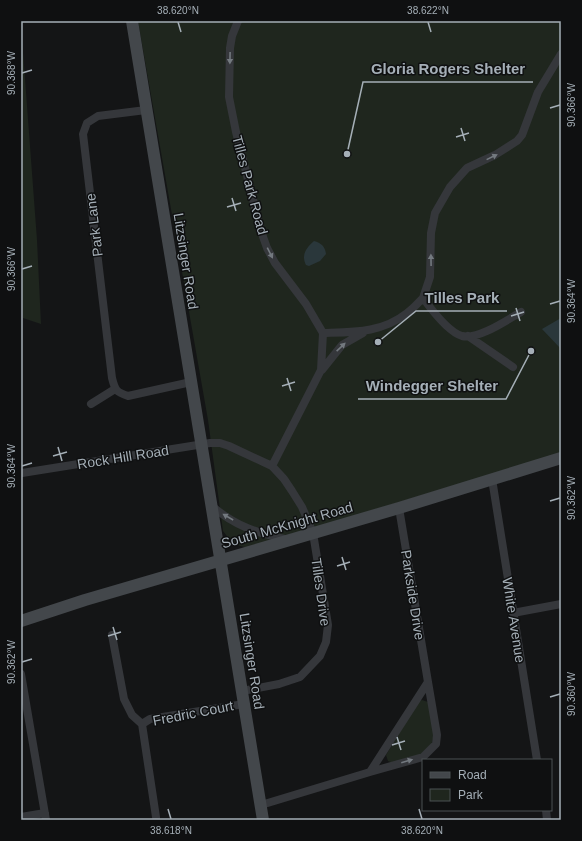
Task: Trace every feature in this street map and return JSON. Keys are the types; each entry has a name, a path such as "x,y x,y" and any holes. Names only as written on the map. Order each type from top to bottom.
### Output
{"street":[{"name":"Litzsinger Road","path":"132,21 263,820"},
{"name":"Tilles Park Road","path":"238,21 232,36 230,48 230,97 236,132 261,231 267,248 275,263 306,304 323,333"},
{"path":"321,370 323,360 323,333 366,331 390,324 408,313 423,298 430,277 431,233 435,213 450,187 467,168 512,146 522,135 538,92 561,54"},
{"name":"Park Lane","path":"115,389 112,378 84,137 84,121 98,116 146,110"},
{"path":"423,298 444,323 456,333 463,336 483,332 521,312"},
{"path":"272,466 321,370 342,345 366,331"},
{"path":"468,336 513,367"},
{"path":"91,404 115,389 128,396 190,382"},
{"path":"202,444 220,442 272,466 292,490 302,507 312,533"},
{"name":"Rock Hill Road","path":"22,473 202,444"},
{"name":"South McKnight Road","path":"21,621 85,600 399,508 561,458"},
{"name":"White Avenue","path":"492,480 537,759"},
{"path":"212,506 220,513 243,527 290,540"},
{"name":"Parkside Drive","path":"260,805 423,757 436,744 437,735 399,508"},
{"name":"Tilles Drive","path":"242,691 279,684 300,677 320,656 326,642 328,625 312,533"},
{"path":"513,613 561,604"},
{"name":"Fredric Court","path":"112,635 124,699 132,714 142,724 156,817"},
{"path":"21,674 45,816 21,816"},
{"path":"370,772 428,682"},
{"name":"Fredric Court","path":"142,724 150,719 244,704"}],"green space":[{"path":"138,21 561,21 561,453 248,548 233,544 223,531 208,420"},
{"path":"21,25 37,240 41,324 23,318 21,298"},
{"path":"422,700 428,702 432,722 433,736 429,749 416,757 393,763 388,761 386,755 419,701"}],"shaded area":[{"path":"314,241 322,245 326,254 320,261 309,266 306,265 304,255"},
{"path":"561,318 561,349 542,329"}],"place":[{"name":"Gloria Rogers Shelter","path":"347,154"},
{"name":"Tilles Park","path":"378,342"},
{"name":"Windegger Shelter","path":"531,351"}]}
